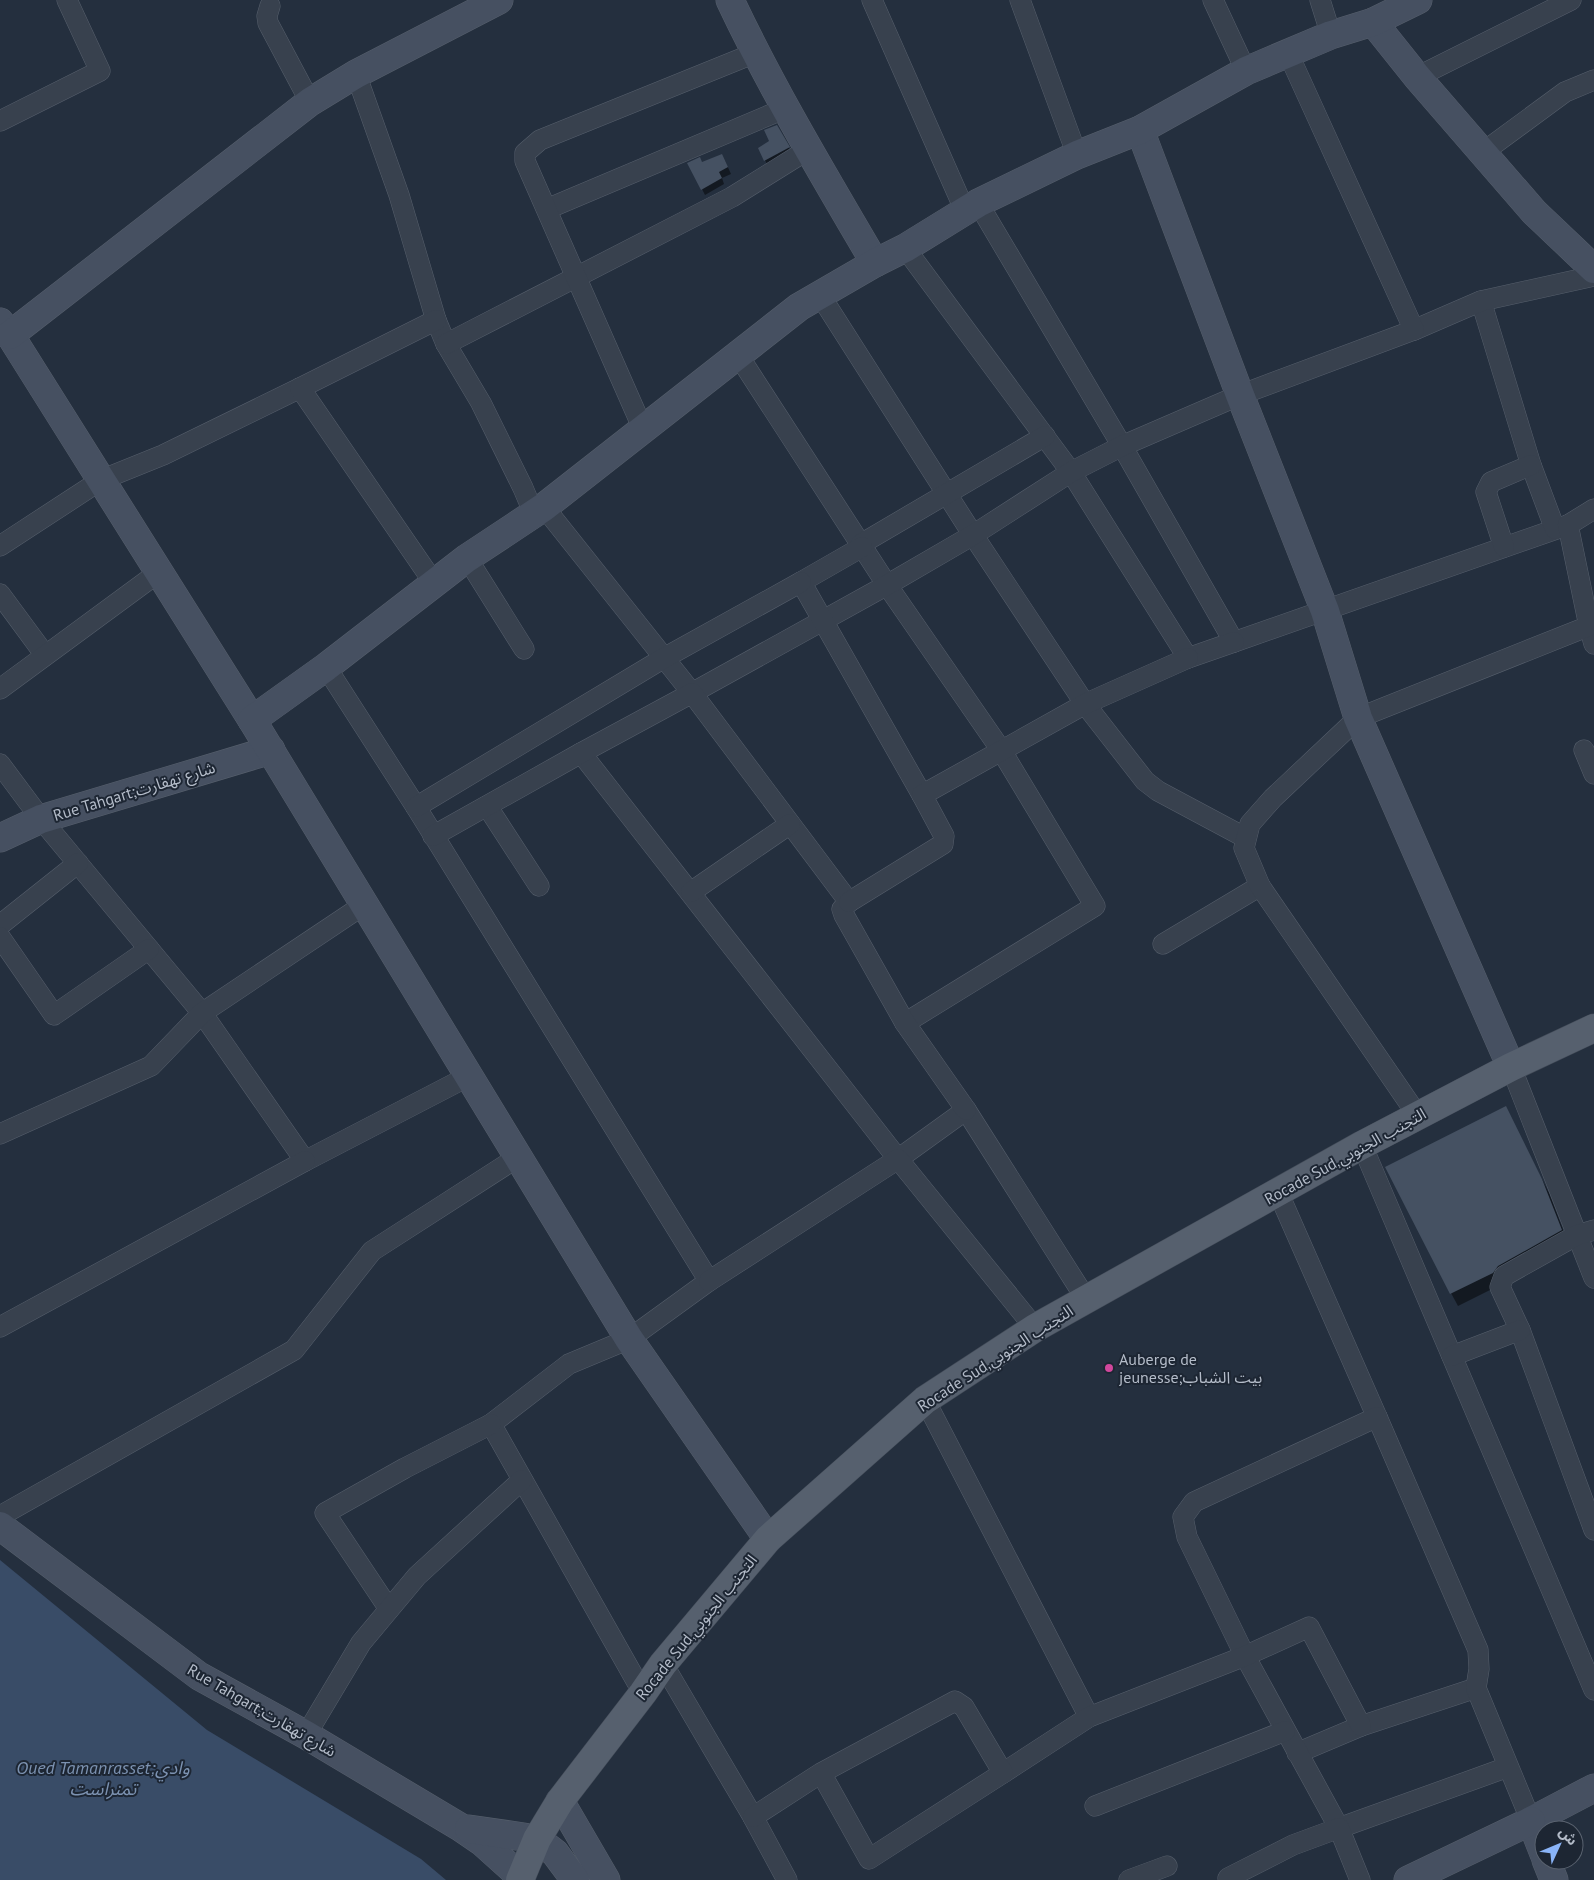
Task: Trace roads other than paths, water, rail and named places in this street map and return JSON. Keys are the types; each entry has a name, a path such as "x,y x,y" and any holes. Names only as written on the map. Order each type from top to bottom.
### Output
{"main road":[{"name":"Rocade Sud,التجنب الجنوبي","path":"520,1879 537,1839 560,1801 663,1664 768,1539 925,1400 1035,1328 1362,1145 1511,1067 1594,1028"}],"street":[{"path":"0,121 100,71 67,0"},
{"path":"499,0 356,74 310,102 3,327 271,750 629,1339 768,1539"},
{"path":"730,0 755,53 808,149 875,262"},
{"path":"872,0 972,207 1122,446 1234,642"},
{"path":"1020,0 1077,155"},
{"path":"1213,0 1246,71"},
{"path":"1320,0 1331,35"},
{"path":"252,720 467,558 539,510 798,307 875,262 905,248 972,207 1077,155 1140,130 1246,71 1331,35 1373,22 1418,0"},
{"path":"1417,77 1572,0"},
{"path":"270,6 267,16 268,23 310,102"},
{"path":"1373,22 1417,77 1534,212 1594,270"},
{"path":"1288,52 1414,330"},
{"path":"643,429 525,161 525,153 540,140 755,53"},
{"path":"356,74 399,195 436,320 446,344 481,403 523,488 539,510 692,693 848,902"},
{"path":"1482,153 1565,92 1594,80"},
{"path":"547,209 786,108"},
{"path":"1140,130 1324,611 1358,718 1511,1067 1586,1232 1594,1278"},
{"path":"446,344 732,196 808,149"},
{"path":"905,248 1071,472 1188,658"},
{"path":"433,836 581,752 887,585 973,535 1071,472 1122,446 1240,395 1414,330 1481,301 1594,276"},
{"path":"820,295 973,535 1085,704 1145,781 1158,791 1246,838"},
{"path":"1418,1116 1260,886 1244,848 1250,824 1273,798 1358,718 1591,634 1562,527 1531,465 1481,301"},
{"path":"0,546 101,480 162,456 436,320"},
{"path":"738,355 887,585 1001,750 1095,906 905,1022"},
{"path":"300,388 434,583"},
{"path":"416,808 664,658 801,582 947,492 1045,436"},
{"path":"1504,547 1486,492 1491,482 1531,465"},
{"path":"922,794 1085,704 1188,658 1562,527 1594,509"},
{"path":"467,558 524,649"},
{"path":"0,689 159,572"},
{"path":"801,582 944,836 943,844 848,902 842,909 844,915 905,1022 966,1110 1086,1299"},
{"path":"0,594 45,655"},
{"path":"326,666 709,1281"},
{"name":"Rue Tahgart;شارع تهقارت","path":"0,838 40,819 271,750"},
{"path":"1584,750 1594,774"},
{"path":"581,752 898,1159 1035,1328"},
{"path":"0,764 40,819 202,1013 306,1160"},
{"path":"487,806 540,886"},
{"path":"691,892 790,824"},
{"path":"0,925 78,863"},
{"path":"1164,944 1260,886"},
{"path":"0,1134 151,1066 202,1013 365,904"},
{"path":"0,937 54,1015 149,949"},
{"path":"0,1327 306,1160 469,1076"},
{"path":"389,1609 325,1513 405,1468 491,1424 569,1364 629,1339 709,1281 898,1159 966,1110"},
{"path":"1362,1145 1594,1690"},
{"path":"0,1516 294,1350 372,1251 518,1157"},
{"path":"1278,1192 1478,1650 1479,1669 1476,1688 1534,1829"},
{"path":"1586,1232 1504,1276 1500,1286 1520,1330 1594,1530"},
{"path":"1452,1356 1520,1330"},
{"path":"925,1400 1089,1718"},
{"path":"1360,1880 1339,1828 1245,1656 1187,1537 1183,1517 1194,1502 1377,1418"},
{"path":"491,1424 642,1693"},
{"path":"306,1735 361,1643 416,1576 522,1480"},
{"name":"Rue Tahgart;شارع تهقارت","path":"0,1526 198,1676 306,1735 460,1827 495,1853 520,1879"},
{"path":"821,1773 869,1859 1089,1718 1245,1656 1309,1627 1361,1726"},
{"path":"663,1664 753,1817 787,1880"},
{"path":"1297,1753 1361,1726 1476,1688"},
{"path":"753,1817 821,1773 955,1701 964,1707 1003,1773"},
{"path":"1094,1806 1285,1731"},
{"path":"1228,1878 1293,1845 1508,1767"},
{"path":"1408,1880 1531,1821 1594,1788"},
{"path":"560,1801 606,1880"},
{"name":"Rue Tahgart;شارع تهقارت","path":"460,1827 537,1839"},
{"path":"537,1839 555,1854 575,1880"},
{"path":"1129,1880 1167,1866"}],"water":[{"name":"Oued Tamanrasset;وادي تمنراست","path":"0,1560 207,1730 421,1859 446,1880 0,1880"}],"place":[{"name":"Auberge de jeunesse;بيت الشباب","path":"1109,1368"}]}
